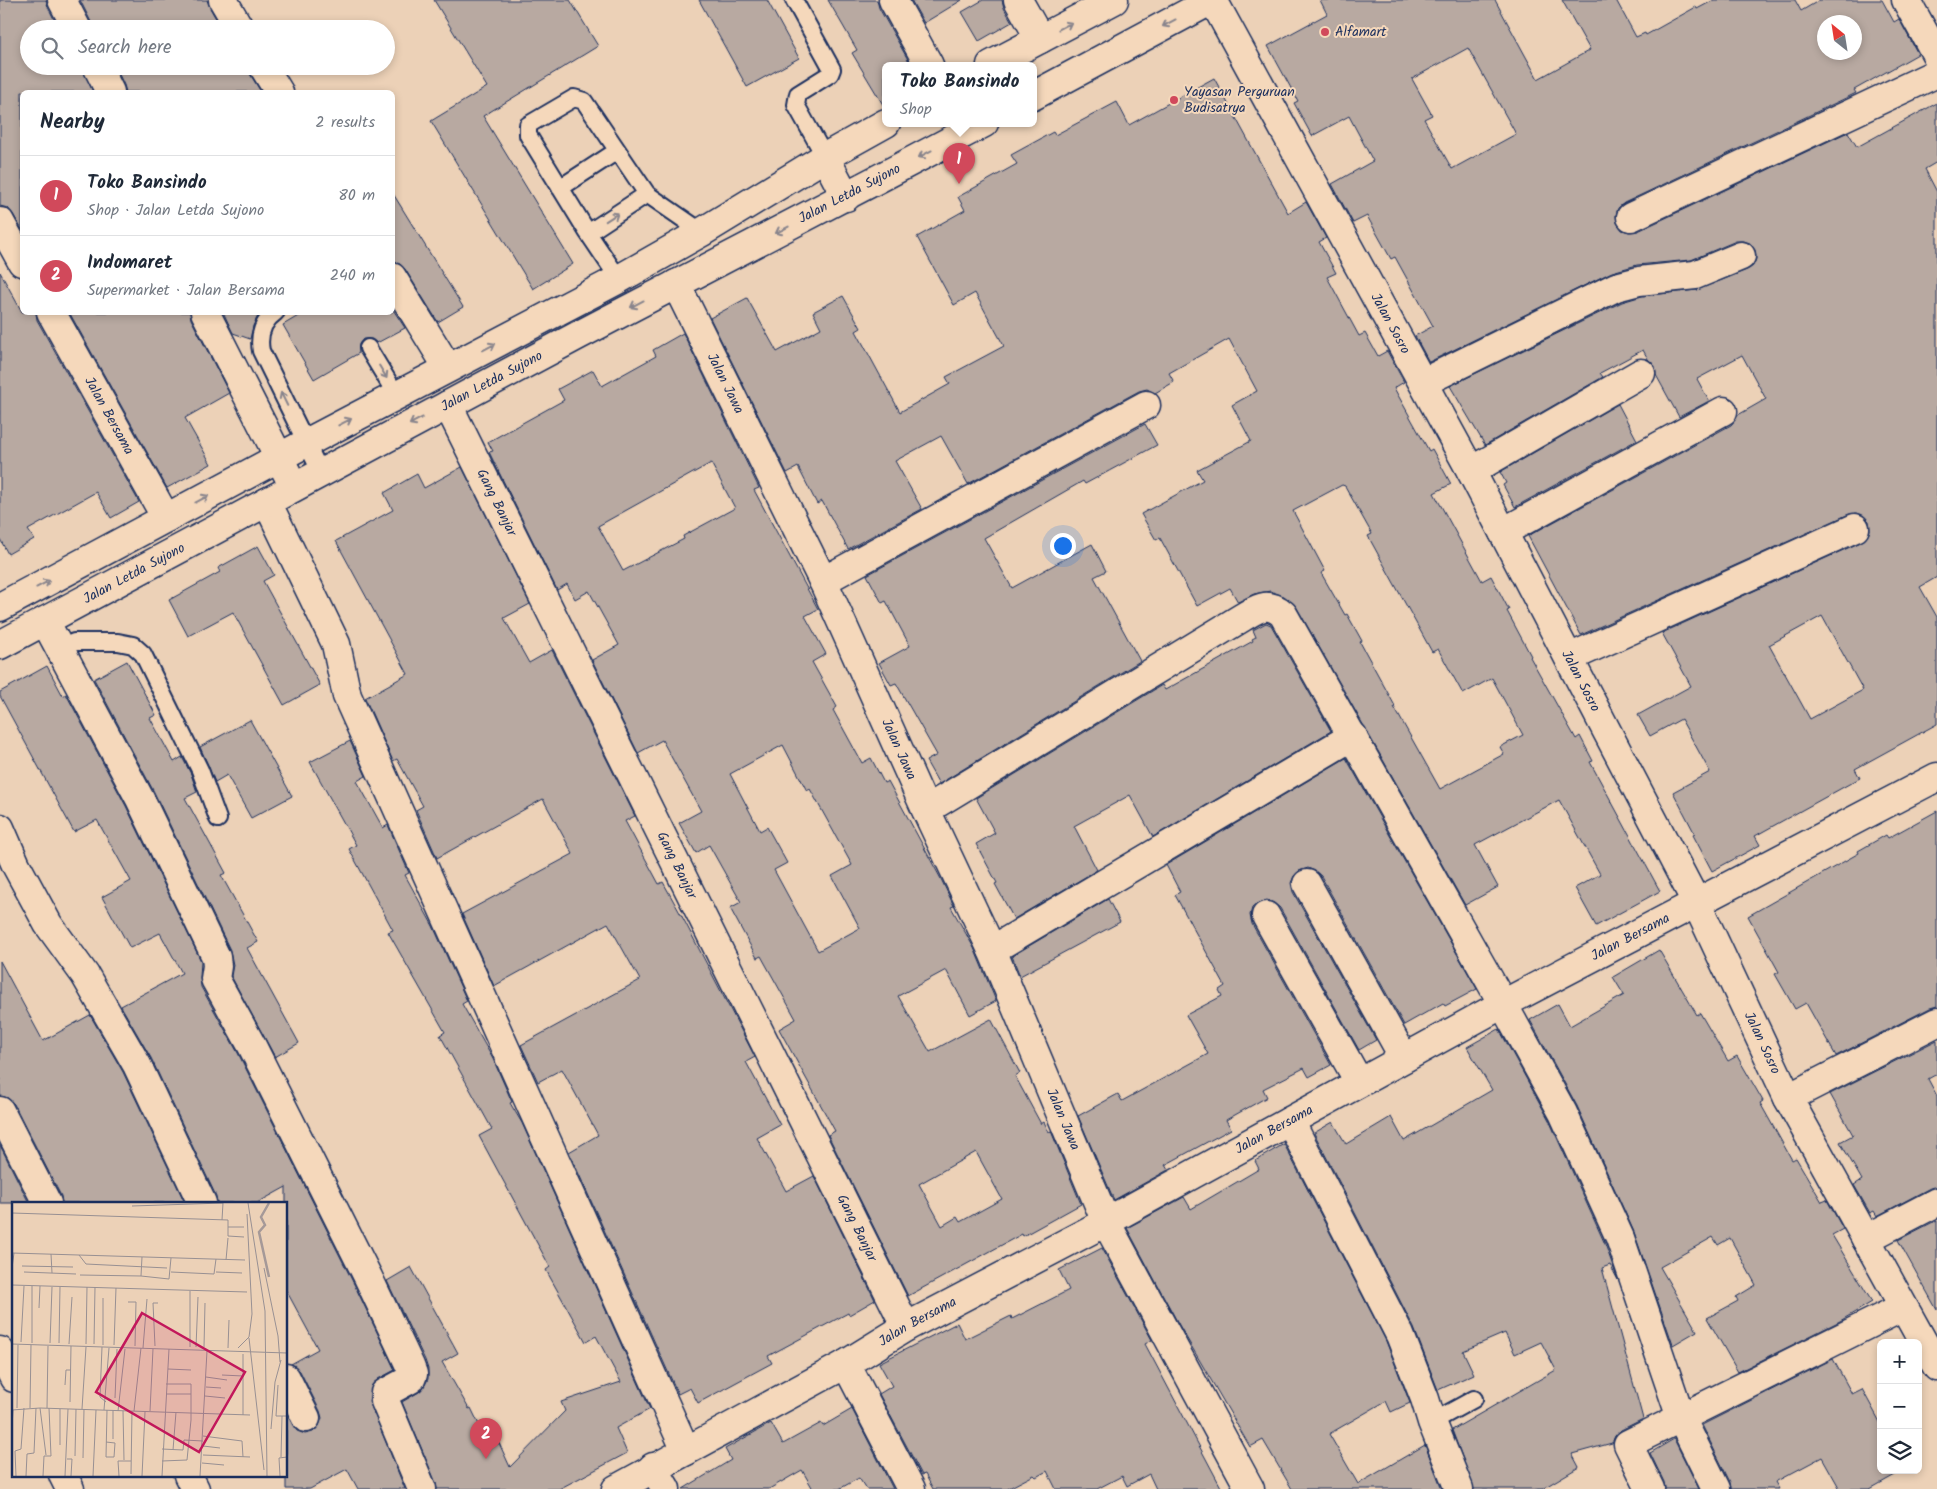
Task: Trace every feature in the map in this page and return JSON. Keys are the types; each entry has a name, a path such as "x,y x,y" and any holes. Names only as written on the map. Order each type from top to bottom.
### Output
{"main road":[{"path":"62,0 72,20"},
{"path":"222,0 234,20"},
{"path":"893,0 927,62"},
{"path":"1018,0 1040,39"},
{"path":"997,62 1114,0"},
{"path":"1037,94 1212,0"},
{"name":"Jalan Sosro","path":"1212,0 1424,382 1696,902 1788,1098 1937,1367"},
{"path":"1906,0 1937,56"},
{"path":"1631,217 1937,74"},
{"path":"102,75 109,90"},
{"path":"269,75 278,90"},
{"path":"0,607 618,278 702,232 825,157 882,125"},
{"name":"Jalan Letda Sujono","path":"0,645 448,404 977,127"},
{"path":"825,157 846,197"},
{"path":"0,222 20,258"},
{"path":"1424,382 1616,287 1639,281 1695,275 1740,256"},
{"path":"395,282 448,368"},
{"name":"Jalan Jawa","path":"676,284 823,581 926,810 992,950 1106,1222 1250,1489"},
{"name":"Jalan Bersama","path":"53,315 166,518"},
{"path":"207,315 294,488"},
{"path":"1471,471 1640,374"},
{"name":"Gang Banjar","path":"448,404 906,1327"},
{"path":"823,581 1146,406"},
{"path":"1503,532 1723,410"},
{"path":"267,502 336,644 347,696 686,1451"},
{"path":"1569,658 1855,528"},
{"path":"926,810 1259,608 1268,606 1284,614 1563,1113 1620,1238 1681,1418 1716,1489"},
{"path":"45,621 140,799 216,957 215,979 252,1046 410,1366 413,1374 411,1379 385,1393 385,1401 422,1489"},
{"path":"992,950 1353,736"},
{"name":"Jalan Bersama","path":"616,1489 660,1478 686,1451 846,1364 906,1327 1106,1222 1503,1004 1696,902 1935,782"},
{"path":"0,828 16,865 48,924 85,975 137,1065 202,1202"},
{"path":"1307,884 1404,1058"},
{"path":"1266,916 1359,1082"},
{"path":"1788,1098 1937,1022"},
{"path":"0,1111 47,1202"},
{"path":"1290,1121 1400,1335 1459,1489"},
{"path":"1866,1239 1937,1202"},
{"path":"1650,1489 1628,1444 1903,1307"},
{"path":"0,1351 12,1374"},
{"path":"846,1364 911,1489"},
{"path":"288,1382 306,1418"},
{"path":"64,1476 70,1489"},
{"path":"188,1476 195,1489"}],"lane":[{"path":"794,0 832,69 830,74 798,94 796,100 796,105 825,157"},
{"path":"618,278 528,136 528,125 574,98 584,101 647,194 702,232"},
{"path":"560,188 617,151"},
{"path":"588,233 647,194"},
{"path":"272,315 263,327 259,343 261,351 321,473"},
{"path":"368,348 397,396"},
{"path":"60,648 74,642 118,642 133,645 143,654 200,770 218,820"},
{"path":"1432,1422 1474,1398"}],"building":[{"path":"0,0 46,0 54,20 20,20 20,75 86,75 92,90 20,90 20,226 8,208 0,206"},
{"path":"80,0 207,0 217,20 90,20"},
{"path":"434,0 570,0 598,46 483,116 573,264 533,289 431,121 487,87"},
{"path":"699,0 767,0 799,58 747,87"},
{"path":"828,0 877,0 879,8 909,62 882,62 882,103 852,53 857,50"},
{"path":"911,0 962,0 924,23"},
{"path":"983,0 1002,0 1012,22 979,41 962,12"},
{"path":"1320,0 1495,0 1538,79 1590,50 1562,0 1616,0 1636,37 1645,33 1646,35 1696,7 1697,9 1714,0 1795,0 1801,11 1820,0 1882,0 1894,22 1899,19 1918,54 1854,90 1856,93 1624,203 1618,208 1616,215 1617,223 1622,230 1629,232 1638,231 1848,132 1857,147 1937,103 1937,162 1925,169 1937,192 1937,577 1920,587 1937,617 1937,724 1855,769 1860,778 1755,836 1760,845 1712,871 1673,792 1710,772 1681,719 1650,736 1638,715 1691,686 1662,633 1861,542 1867,537 1870,530 1869,521 1857,513 1849,514 1581,635 1528,536 1731,425 1738,415 1766,399 1742,355 1697,379 1709,401 1679,417 1656,375 1655,366 1643,350 1600,373 1603,377 1485,445 1450,386 1622,302 1642,296 1697,290 1747,270 1753,266 1756,259 1755,250 1750,243 1736,241 1691,260 1637,265 1612,272 1429,362 1415,336 1433,326 1395,257 1391,259 1367,216 1353,223 1332,184 1373,161 1349,116 1312,136 1294,103 1298,101 1268,46 1327,14","holes":["1468,48 1516,134 1452,169 1424,119 1432,115 1412,79","1822,616 1863,690 1810,719 1769,645"]},
{"path":"119,75 251,75 260,90 125,90"},
{"path":"1214,78 1288,213 1306,202 1326,238 1319,242 1336,273 1327,277 1359,336 1365,333 1378,356 1387,351 1404,382 1394,388 1429,451 1432,449 1451,484 1434,493 1482,581 1491,576 1530,657 1576,739 1580,736 1593,761 1590,762 1660,891 1596,926 1575,888 1600,874 1559,800 1475,845 1498,887 1465,905 1296,606 1284,596 1270,591 1254,594 1238,602 1230,588 1197,606 1160,538 1156,540 1141,514 1203,480 1197,470 1251,441 1232,405 1257,391 1229,339 1169,373 1174,382 1155,393 1147,389 1139,391 968,484 941,436 895,461 922,509 848,549 822,501 817,504 798,467 787,473 710,318 747,298 777,352 821,328 813,312 843,296 861,328 856,331 900,412 950,384 946,377 1004,346 975,293 954,305 917,237 965,210 958,197 1017,164 1011,155 1053,132 1055,135 1117,102 1129,125","holes":["1342,485 1345,486 1372,534 1368,536 1432,652 1438,649 1463,694 1492,678 1523,735 1500,747 1504,754 1440,789 1394,707 1360,642 1362,641 1321,573 1325,571 1293,511"]},
{"path":"395,197 463,307 438,322 400,264 395,263"},
{"path":"0,272 20,308 20,315 36,315 37,320 139,502 111,518 96,492 28,530 34,539 8,554 0,539"},
{"path":"395,313 405,328 377,343 372,339 363,339 359,344 359,353 314,379 283,325 300,315 395,315"},
{"path":"71,315 190,315 229,393 185,418 211,464 167,488"},
{"path":"224,315 258,315 253,326 250,339 233,333"},
{"path":"683,333 759,488 754,490 818,609 805,616 826,654 812,662 837,707 833,710 862,763 871,758 884,783 888,781 941,879 954,906 951,907 974,948 996,1001 970,1015 946,970 898,996 930,1052 991,1019 1020,1073 1015,1076 1041,1124 1044,1122 1049,1132 1051,1131 1081,1204 908,1296 828,1135 835,1131 779,1029 796,1019 761,956 757,958 730,908 741,902 709,845 696,853 679,823 701,811 662,740 638,753 592,660 619,645 589,591 575,599 567,584 557,590 489,452 493,451 488,442 564,400 558,389 593,370 602,386 656,356 653,350","holes":["711,463 735,508 683,536 684,539 623,571 598,526","783,745 807,791 810,789 852,865 832,876 860,928 818,951 774,870 787,863 767,827 760,831 730,774","976,1152 1002,1199 960,1222 957,1217 942,1226 919,1184"]},
{"path":"1618,404 1637,440 1515,507 1503,485 1506,483 1500,472"},
{"path":"1145,424 1157,445 1085,484 1083,481 984,538 1012,588 1092,544 1106,571 1094,577 1140,661 939,784 926,761 937,755 896,683 891,685 879,663 910,646 886,601 882,603 867,575"},
{"path":"462,467 530,604 504,618 529,663 552,650 635,816 625,821 659,884 663,882 755,1057 746,1062 780,1125 757,1138 786,1191 814,1176 875,1300 768,1356 772,1363 698,1403 690,1388 678,1394 569,1152 598,1135 562,1069 538,1082 521,1045 640,980 608,923 494,986 462,914 573,854 543,799 437,858 416,810 423,806 397,759 393,761 365,698 408,674 336,541 393,510 384,493 417,474 424,488"},
{"path":"258,546 274,575 263,581 320,685 284,705 233,612 188,636 169,600 220,572 218,568"},
{"path":"1266,623 1271,625 1331,731 1153,837 1130,795 1074,826 1097,870 1014,919 976,844 995,833 976,798 1162,685 1165,690 1253,641 1252,639 1256,637 1253,630"},
{"path":"127,661 156,715 150,718 174,762 182,757 191,774 197,792 185,798 226,873 221,875 258,942 247,948 299,1043 275,1057 231,976 233,965 230,950 154,792 94,679"},
{"path":"47,666 63,696 66,694 126,806 201,961 201,987 238,1053 395,1370 378,1379 372,1385 369,1401 405,1489 358,1489 347,1469 310,1489 286,1489 286,1476 288,1476 288,1416 297,1431 305,1434 313,1432 319,1426 322,1418 300,1371 291,1364 318,1349 288,1294 288,1202 286,1202 286,1187 259,1202 217,1202 216,1196 151,1058 121,1006 182,973 160,933 130,948 102,897 131,881 97,820 74,832 0,696 0,692"},
{"path":"250,720 292,796 251,818 227,775 215,782 200,747"},
{"path":"350,741 366,776 357,781 383,828 388,825 409,873 405,875 433,926 467,1001 462,1004 493,1059 512,1102 510,1103 522,1123 650,1409 616,1428 627,1453 559,1489 437,1489 402,1402 419,1392 428,1379 428,1369 425,1360 387,1281 411,1267 458,1353 442,1362 469,1409 471,1408 490,1447 499,1443 510,1467 565,1411 561,1402 621,1382 596,1336 586,1342 546,1270 550,1267 479,1136 492,1129 440,1035 445,1032 388,932 393,930 349,849 356,845 310,762"},
{"path":"1346,758 1477,989 1445,1006 1443,1003 1404,1025 1321,876 1308,868 1299,871 1291,883 1293,892 1376,1040 1359,1050 1280,908 1267,900 1258,903 1252,908 1250,915 1252,924 1331,1065 1309,1077 1304,1068 1263,1089 1267,1097 1226,1120 1231,1129 1165,1165 1168,1170 1114,1200 1078,1116 1118,1094 1122,1101 1208,1054 1186,1015 1222,996 1219,990 1225,986 1175,895 1180,892 1166,865"},
{"path":"1937,811 1937,1006 1836,1056 1806,1003 1795,1009 1775,974 1779,972 1748,916 1859,853 1858,851 1886,835 1888,838"},
{"path":"1108,899 1120,922 1020,976 1012,956"},
{"path":"1659,950 1697,1015 1700,1013 1728,1061 1737,1056 1763,1101 1760,1103 1792,1160 1796,1158 1822,1202 1827,1200 1843,1229 1832,1235 1872,1302 1840,1321 1738,1372 1707,1318 1738,1301 1736,1297 1756,1285 1730,1238 1718,1245 1713,1237 1660,1267 1697,1331 1673,1345 1634,1232 1577,1106 1530,1020 1558,1004 1570,1026 1624,995 1613,977"},
{"path":"0,961 43,1041 90,1015 123,1072 185,1202 62,1202 61,1196 14,1104 8,1098 0,1096"},
{"path":"1499,1029 1549,1120 1605,1244 1618,1280 1610,1265 1602,1268 1643,1419 1621,1430 1615,1436 1612,1443 1572,1454 1579,1467 1542,1489 1474,1489 1452,1430 1556,1370 1541,1342 1515,1354 1505,1333 1463,1351 1474,1374 1438,1390 1414,1328 1314,1133 1333,1122 1346,1144 1391,1117 1404,1141 1492,1090 1467,1047"},
{"path":"1937,1040 1937,1074 1928,1079 1937,1096 1937,1186 1877,1216 1874,1211 1870,1213 1854,1185 1862,1180 1840,1142 1853,1135 1830,1094"},
{"path":"1284,1144 1386,1341 1410,1403 1391,1412 1386,1401 1329,1434 1358,1484 1425,1445 1442,1489 1292,1489 1263,1440 1250,1447 1179,1325 1127,1228 1184,1197 1191,1209 1259,1169 1255,1161"},
{"path":"0,1145 28,1202 0,1203"},
{"path":"1937,1220 1937,1310 1898,1240"},
{"path":"1102,1248 1152,1340 1145,1344 1222,1489 1156,1489 1149,1474 1127,1486 1122,1476 1097,1489 1056,1489 1047,1471 1036,1477 1034,1475 1007,1489 933,1489 925,1474 922,1475 879,1394 892,1386 879,1363 957,1323 965,1339 1011,1316 1012,1319 1069,1290 1059,1270"},
{"path":"1833,1359 1852,1394 1862,1389 1877,1417 1877,1474 1897,1474 1870,1489 1840,1489 1822,1457 1775,1482 1779,1489 1731,1489 1730,1482 1702,1425"},
{"path":"852,1409 893,1489 866,1489 859,1478 839,1489 813,1489 802,1470 769,1489 683,1489 731,1460 725,1449 771,1423 783,1444 821,1423 823,1426"},
{"path":"1674,1439 1699,1489 1665,1489 1664,1482 1650,1453"}],"place":[{"name":"Alfamart","path":"1325,32"},
{"name":"Yayasan Perguruan Budisatrya","path":"1174,100"},
{"name":"Toko Bansindo","path":"959,184"},
{"name":"Indomaret","path":"486,1459"}]}
